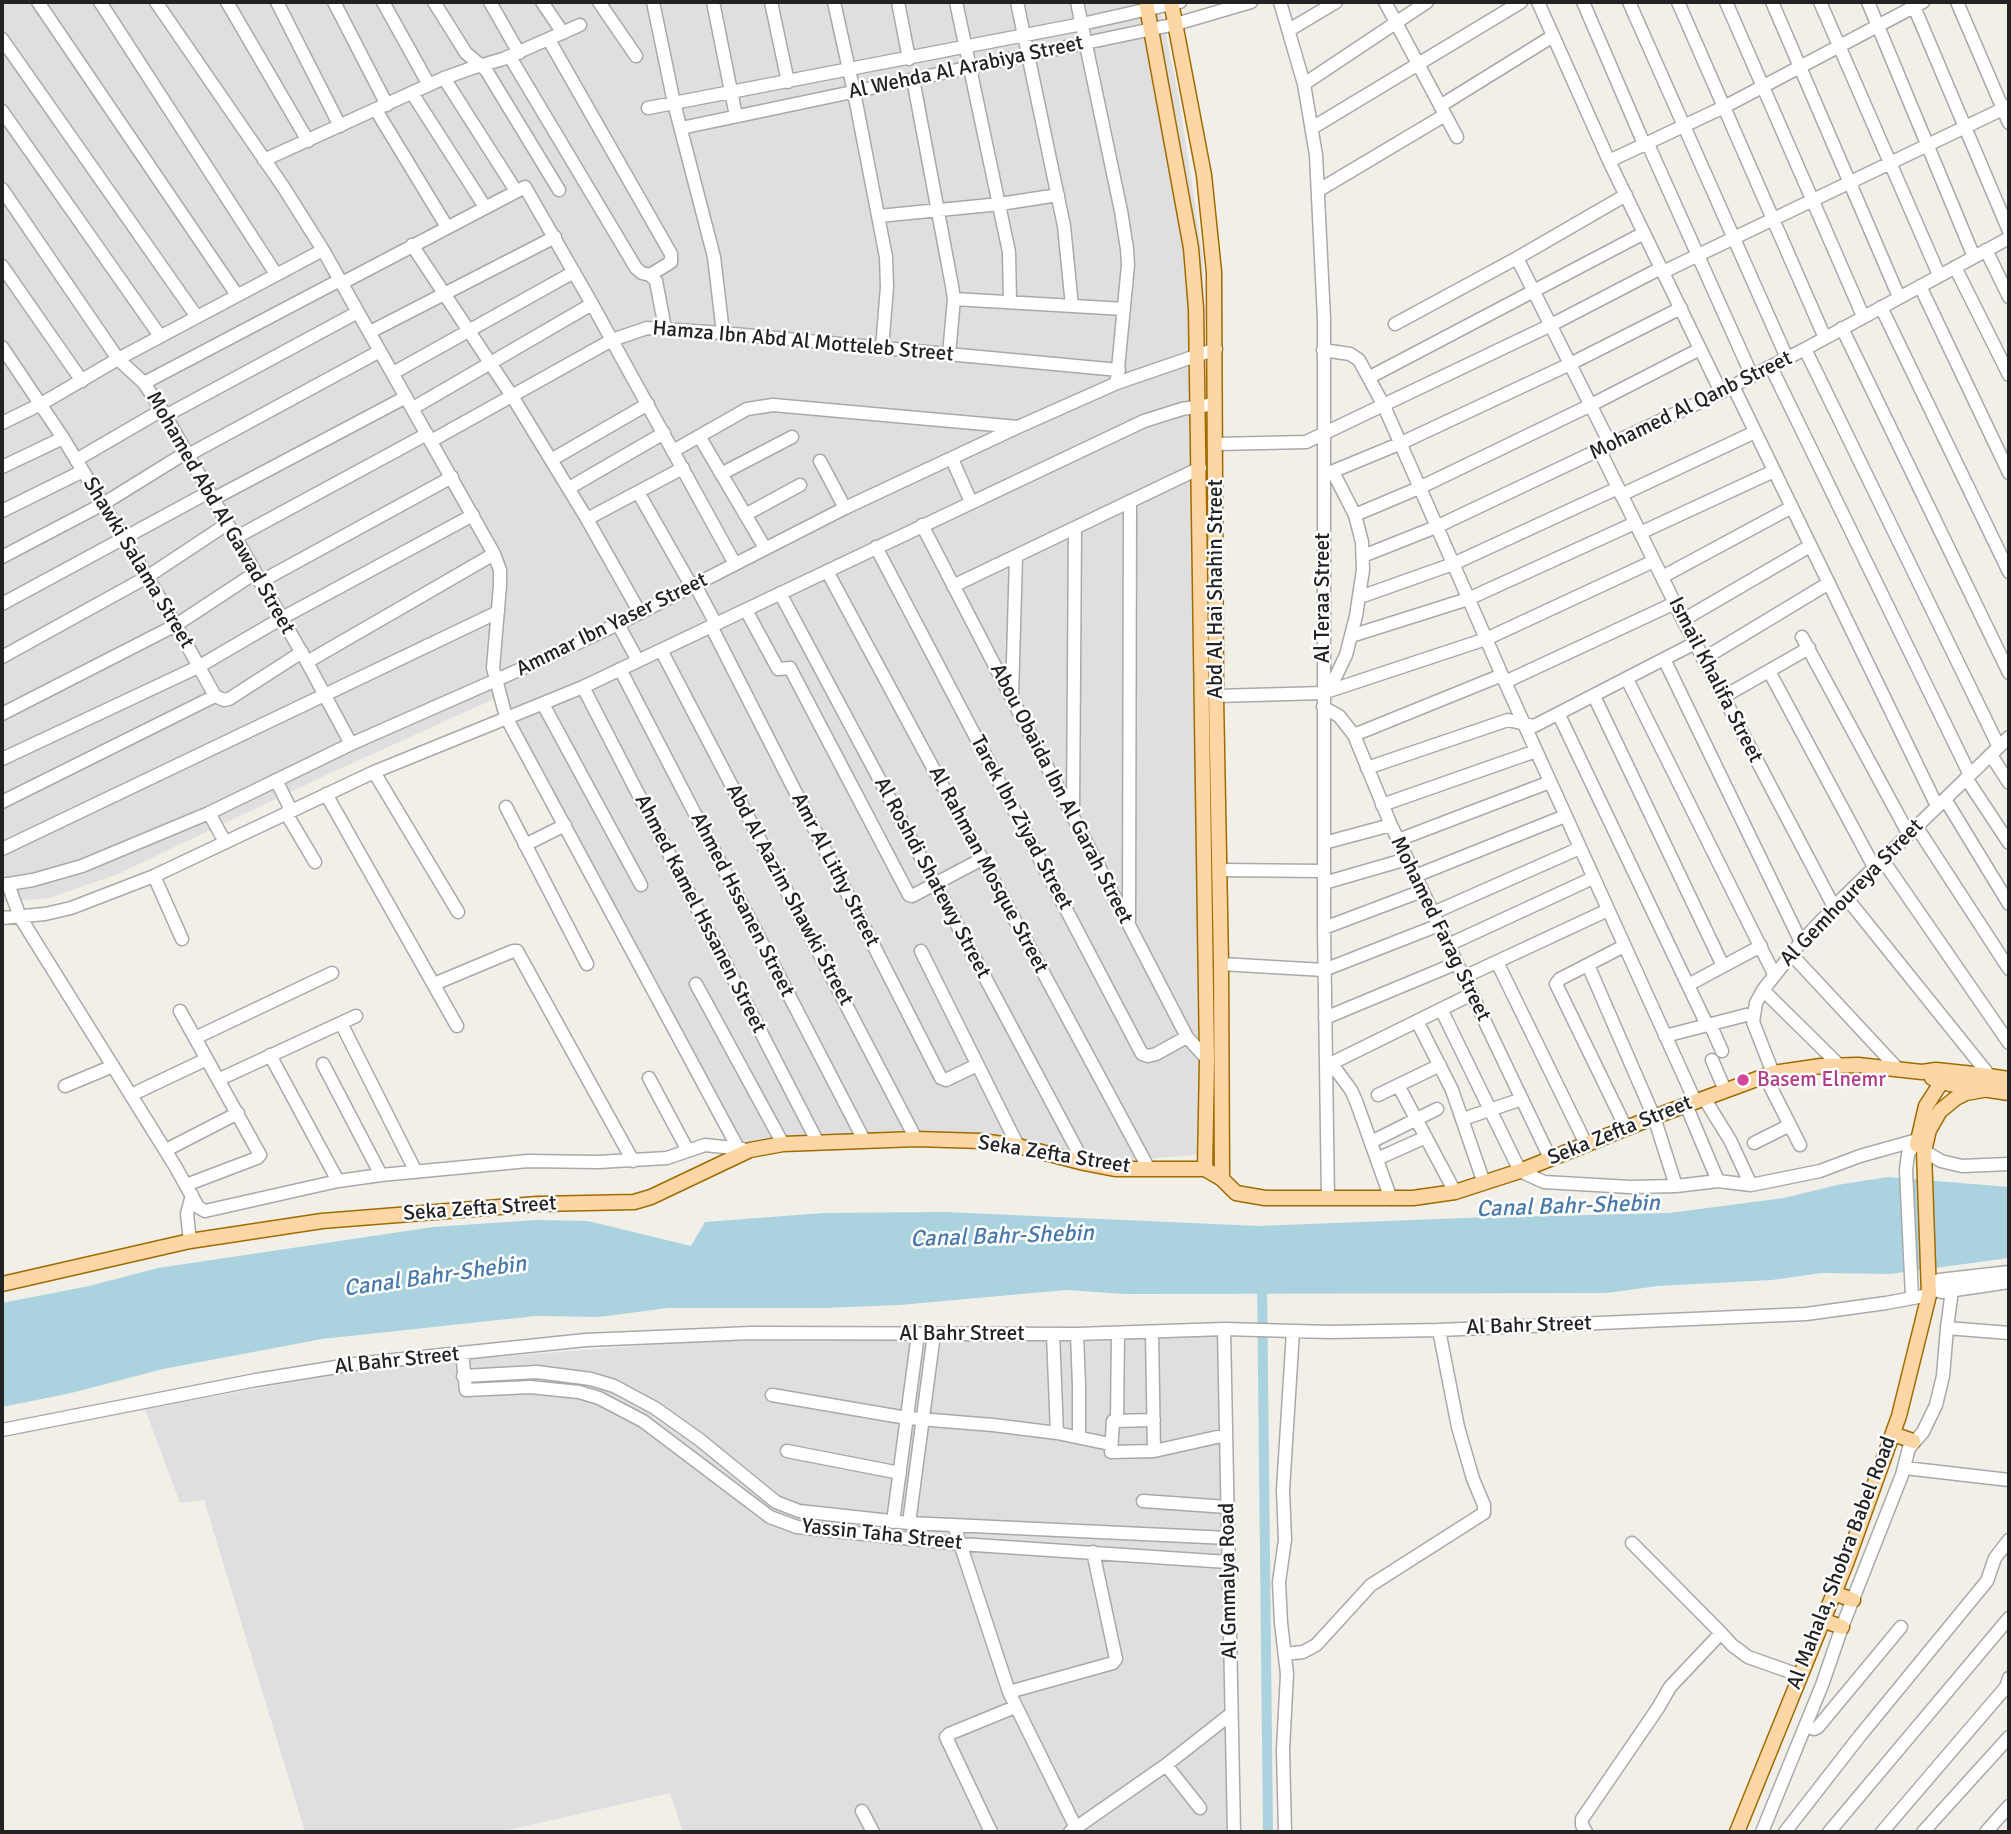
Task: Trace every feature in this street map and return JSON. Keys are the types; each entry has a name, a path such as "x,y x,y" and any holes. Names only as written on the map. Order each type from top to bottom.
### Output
{"main road":[{"name":"Abd Al Hai Shahin Street","path":"1174,3 1204,175 1214,272 1222,1180"},
{"name":"Abd Al Hai Shahin Street","path":"1147,6 1191,248 1197,354 1207,1059 1205,1169"},
{"name":"Seka Zefta Street","path":"2,1284 190,1241 358,1218 537,1204 634,1202 651,1197 744,1149 783,1144 916,1139 981,1141 1018,1146 1115,1169 1205,1169 1236,1193 1250,1196 1391,1199 1455,1192 1484,1183 1769,1074 1839,1065 1897,1068 1989,1082 2009,1079"},
{"path":"1922,1157 1926,1106 1944,1077"},
{"path":"1922,1157 1929,1130 1947,1104 1989,1082 2009,1093"},
{"name":"Al Mahala, Shobra Babel Road","path":"1737,1832 1799,1675 1833,1624 1904,1438 1929,1286 1922,1157"}],"street":[{"path":"38,2 237,295"},
{"path":"100,2 276,274"},
{"path":"156,2 323,250 494,554 500,570 493,668 506,717 744,1149"},
{"path":"227,2 308,141"},
{"path":"276,2 340,126"},
{"path":"334,2 381,107 447,227"},
{"path":"383,2 429,85"},
{"path":"434,2 466,52 481,66 559,190"},
{"path":"490,2 515,55 636,268 650,275 657,286 665,328"},
{"path":"542,2 563,33"},
{"path":"599,2 636,56"},
{"path":"653,2 674,103 714,257 723,333"},
{"path":"713,2 736,116"},
{"path":"771,2 788,82"},
{"path":"834,2 879,216 887,272 882,348"},
{"path":"898,2 909,59"},
{"path":"956,2 1009,252 1010,302"},
{"path":"1017,2 1058,195 1068,251 1072,306"},
{"path":"1077,2 1125,230 1128,264 1118,377"},
{"name":"Al Wehda Al Arabiya Street","path":"681,128 1151,29 1251,2"},
{"name":"Al Teraa Street","path":"1280,2 1304,84 1319,190 1324,319 1323,435 1328,474 1323,693 1324,970 1329,1064 1328,1199"},
{"path":"1289,30 1336,2"},
{"path":"1385,2 1457,137"},
{"path":"1304,84 1427,2"},
{"path":"1312,128 1417,62 1521,2"},
{"path":"1538,2 1609,161 1700,349 1755,432 1941,802 2009,904"},
{"path":"1583,2 1752,376"},
{"path":"1629,2 1787,358"},
{"path":"1678,2 1825,338"},
{"path":"1726,2 1863,316"},
{"path":"1772,2 1899,297"},
{"path":"1820,2 1939,275"},
{"path":"1868,2 1974,257"},
{"path":"1957,2 2006,108 2009,123"},
{"name":"Al Wehda Al Arabiya Street","path":"648,108 849,71 1082,24 1147,6 1174,3"},
{"path":"1609,161 1724,107 1916,3 2009,231"},
{"path":"264,160 444,78 515,55 580,25"},
{"path":"1319,190 1553,36"},
{"path":"2,39 197,317"},
{"path":"549,40 671,254 671,262 650,275"},
{"path":"444,78 516,191"},
{"path":"913,79 954,299 949,354"},
{"path":"412,93 485,207"},
{"path":"1216,444 1289,444 1306,442 1323,435 1662,270 1698,256 2006,108"},
{"path":"2,111 160,336"},
{"path":"144,383 523,187 555,237 735,564"},
{"name":"Mohamed Abd Al Gawad Street","path":"2,189 118,359 144,383 163,413 282,618 351,744"},
{"path":"879,216 1000,204 1058,195"},
{"path":"1395,324 1626,195"},
{"path":"1370,377 1644,233"},
{"path":"370,332 555,237"},
{"name":"Mohamed Al Qanb Street","path":"1363,556 1436,527 1727,389 2009,238"},
{"path":"412,246 512,396 569,488 640,613"},
{"path":"2,423 323,250"},
{"path":"1986,250 2009,298"},
{"name":"Ismail Khalifa Street","path":"1517,258 1591,405 1619,491 1637,528 1834,907"},
{"path":"2,265 82,381"},
{"path":"1955,267 2009,375"},
{"path":"393,373 574,272"},
{"path":"1920,286 2009,473"},
{"path":"954,299 1124,309"},
{"path":"2,604 211,495 490,363 592,304"},
{"path":"1881,307 2009,572"},
{"path":"1323,693 1341,667 1351,636 1360,597 1363,556 1355,515 1328,474 1570,364 1681,308"},
{"path":"2,511 163,413 358,312"},
{"name":"Hamza Ibn Abd Al Motteleb Street","path":"235,538 512,396 612,340 638,330 665,328 949,354 1118,377"},
{"path":"1842,328 2009,673"},
{"name":"Shawki Salama Street","path":"2,347 80,465 176,625 215,696"},
{"name":"Ammar Ibn Yaser Street","path":"5,884 58,874 82,866 209,813 351,744 618,624 845,508 952,459 1118,377 1216,349"},
{"path":"1355,515 1419,488 1700,349"},
{"path":"1805,349 2009,783"},
{"path":"1323,350 1350,354 1359,360 1384,406 1503,679 1695,1101 1718,1181"},
{"path":"2,556 103,504 188,454 380,351"},
{"path":"1771,367 1968,776 2009,843"},
{"path":"551,460 648,404"},
{"name":"Ammar Ibn Yaser Street","path":"2,918 71,908 154,876 374,772 620,670 1143,421 1161,414 1215,404"},
{"path":"673,451 747,409 773,405 1018,427"},
{"path":"1360,597 1453,564 1755,432"},
{"path":"569,488 664,433"},
{"path":"699,436 765,548"},
{"path":"721,474 792,437"},
{"path":"2,467 63,438"},
{"path":"952,459 971,502"},
{"path":"820,461 845,508"},
{"path":"587,519 682,467"},
{"path":"953,586 1200,468"},
{"path":"1351,636 1468,599 1774,471"},
{"path":"2,714 176,625 258,578 452,477"},
{"path":"746,515 800,485"},
{"path":"638,492 694,586 713,625"},
{"path":"1129,924 1130,501"},
{"path":"1662,577 1792,507"},
{"path":"2,759 198,667 282,618 473,515"},
{"path":"2,657 147,577 227,524"},
{"name":"Abou Obaida Ibn Al Garah Street","path":"922,525 1188,1037 1207,1059"},
{"path":"1073,817 1075,528"},
{"path":"1683,620 1810,545"},
{"name":"Tarek Ibn Ziyad Street","path":"876,547 1142,1054 1156,1054 1188,1037"},
{"path":"2,802 215,696 229,699 494,554"},
{"path":"1012,700 1016,556"},
{"path":"1216,696 1323,693 1486,639 1654,561"},
{"name":"Al Rahman Mosque Street","path":"827,571 1149,1169"},
{"path":"1703,659 1829,583"},
{"name":"Al Roshdi Shatewy Street","path":"780,593 1084,1163"},
{"path":"1354,735 1503,679 1675,603"},
{"path":"746,610 778,669 790,668 909,895 912,896 982,859"},
{"path":"2,849 498,612"},
{"path":"618,624 638,661"},
{"name":"Amr Al Lithy Street","path":"713,625 940,1078 946,1080 977,1065"},
{"path":"1723,697 1769,671 1805,642 1912,829 2009,970"},
{"path":"1367,768 1508,720 1534,726 1695,643"},
{"name":"Abd Al Aazim Shawki Street","path":"662,650 916,1139"},
{"path":"1664,659 1801,942"},
{"name":"Ahmed Hssanen Street","path":"620,670 864,1140"},
{"path":"1769,671 1877,863 2009,1043"},
{"path":"1627,679 1774,974"},
{"name":"Ahmed Kamel Hssanen Street","path":"583,687 817,1141"},
{"path":"1594,696 1723,966"},
{"path":"543,704 641,885"},
{"name":"Mohamed Farag Street","path":"1323,707 1339,716 1354,735 1391,825 1550,1158"},
{"path":"1559,715 1722,1051"},
{"name":"Al Gemhoureya Street","path":"1754,1013 1763,990 1801,942 1877,863 2009,737"},
{"path":"1382,805 1536,751"},
{"path":"374,772 458,912"},
{"path":"276,780 315,862"},
{"path":"1398,840 1550,782"},
{"path":"326,794 457,1026"},
{"path":"506,807 587,964"},
{"path":"209,813 225,842"},
{"path":"1415,876 1565,816"},
{"path":"525,845 565,825"},
{"path":"1324,843 1391,825"},
{"path":"1433,913 1580,848"},
{"path":"1219,870 1324,877 1407,859"},
{"path":"154,876 182,939"},
{"path":"1448,945 1594,878"},
{"path":"5,884 20,917 166,1150 198,1207 207,1212 338,1181 381,1175 528,1161 633,1161 667,1158 705,1144 744,1149"},
{"path":"1324,928 1422,891"},
{"path":"1844,896 1989,1082"},
{"path":"1464,977 1608,910"},
{"path":"1221,964 1324,970 1439,925"},
{"path":"1625,946 1560,979 1556,984 1626,1128"},
{"path":"1688,985 1761,946"},
{"path":"434,984 517,951 633,1161"},
{"path":"921,951 1018,1146"},
{"path":"1791,954 1897,1068"},
{"path":"1497,962 1586,1144"},
{"path":"1325,1018 1457,963"},
{"path":"1588,964 1654,1117 1676,1186"},
{"path":"195,1038 332,973"},
{"path":"696,984 783,1144"},
{"path":"1763,990 1839,1065"},
{"path":"1391,1199 1351,1090 1329,1064 1472,994"},
{"path":"1441,1009 1520,1171 1534,1179 1551,1184 1676,1186 1718,1181 1751,1185 1820,1171 1860,1156 1922,1157"},
{"path":"180,1011 260,1153 259,1156 189,1190"},
{"path":"1665,1036 1754,1013 1755,1031 1769,1074 1800,1145"},
{"path":"220,1079 356,1016"},
{"path":"1417,1021 1440,1065 1463,1119 1484,1183"},
{"path":"341,1023 416,1172"},
{"path":"270,1055 338,1181"},
{"path":"131,1095 208,1059"},
{"path":"1712,1060 1725,1090"},
{"path":"323,1064 381,1175"},
{"path":"1378,1095 1440,1065"},
{"path":"65,1086 113,1066"},
{"path":"649,1078 688,1151"},
{"path":"1398,1085 1455,1192"},
{"path":"1463,1119 1522,1099"},
{"path":"1695,1101 1730,1140 1751,1185"},
{"path":"1371,1142 1437,1109"},
{"path":"166,1150 238,1113"},
{"path":"1754,1143 1790,1125"},
{"path":"1377,1159 1426,1137"},
{"path":"1912,1297 1906,1170 1909,1154 1962,1166 2009,1164"},
{"path":"189,1190 187,1214 190,1241"},
{"path":"1929,1286 1939,1280 2009,1272"},
{"path":"1929,1286 1942,1292 2009,1282"},
{"name":"Al Bahr Street","path":"2,1430 256,1380 355,1364 645,1336 1077,1334 1224,1329 1439,1330 1806,1314 1886,1303 1912,1297 1929,1286"},
{"path":"1762,1832 1805,1726 1833,1624 1905,1468 1904,1438 1923,1432 1941,1391 1952,1290"},
{"path":"1947,1328 2009,1333"},
{"name":"Al Gmmalya Road","path":"1224,1329 1234,1832"},
{"path":"1285,1654 1303,1652 1316,1645 1377,1580 1484,1513 1484,1505 1473,1479 1458,1427 1439,1330"},
{"path":"1285,1832 1283,1750 1287,1674 1279,1582 1285,1540 1283,1490 1293,1331"},
{"path":"1152,1332 1154,1451"},
{"path":"1118,1333 1116,1420 1112,1424 1110,1449 1114,1452 1154,1451 1226,1435"},
{"path":"909,1523 918,1334"},
{"path":"893,1522 900,1473 934,1334"},
{"path":"1053,1334 1057,1433"},
{"path":"1077,1334 1079,1437"},
{"path":"462,1353 464,1381"},
{"name":"Yassin Taha Street","path":"537,1371 591,1379 614,1386 655,1408 787,1507 799,1511 893,1522 1041,1529 1228,1550 1093,1552 960,1544 813,1530 783,1523 756,1506 643,1421 599,1398 548,1388 469,1390 464,1381 537,1371"},
{"path":"772,1395 915,1419 1057,1433 1110,1444"},
{"path":"1116,1420 1154,1420"},
{"path":"787,1451 900,1473"},
{"path":"1905,1468 2009,1480"},
{"path":"1143,1502 1227,1507"},
{"path":"954,1525 1009,1692 1074,1831 1231,1714"},
{"path":"1041,1529 1041,1549"},
{"path":"1785,1832 1987,1581 1995,1558 2009,1540"},
{"path":"1632,1543 1732,1645 1748,1657 1799,1675"},
{"path":"1009,1692 1116,1659 1093,1552"},
{"path":"1829,1832 2009,1618"},
{"path":"1805,1726 1814,1729 1818,1727 1901,1627"},
{"path":"1586,1832 1581,1819 1670,1687 1721,1633"},
{"path":"1882,1832 2006,1687 2009,1678"},
{"path":"991,1832 946,1737 1015,1707"},
{"path":"1923,1832 2009,1737"},
{"path":"1166,1765 1200,1808"},
{"path":"1986,1832 2009,1806"},
{"path":"862,1811 873,1832"}],"shaded area":[{"path":"2,2 1159,2 1179,98 1203,258 1211,1124 1201,1152 1194,1155 1130,1160 1071,1155 1006,1138 799,1139 734,1143 494,699 118,874 49,898 2,902"},
{"path":"1221,1334 1230,1832 683,1832 670,1793 500,1832 305,1832 204,1500 180,1503 145,1409 348,1372 684,1342"}],"water":[{"name":"Canal Bahr-Shebin","path":"1888,1177 2009,1187 2009,1258 1890,1274 1822,1273 1772,1280 1658,1286 1607,1293 1124,1294 1066,1290 900,1305 668,1308 599,1317 536,1316 322,1339 163,1369 71,1393 2,1407 2,1303 89,1286 158,1268 433,1227 537,1220 588,1221 691,1246 705,1222 823,1213 946,1212 1258,1226 1669,1213 1784,1198 1837,1185"}],"waterway":[{"path":"1262,1282 1268,1832"}],"place":[{"name":"Basem Elnemr","path":"1743,1080"}]}
